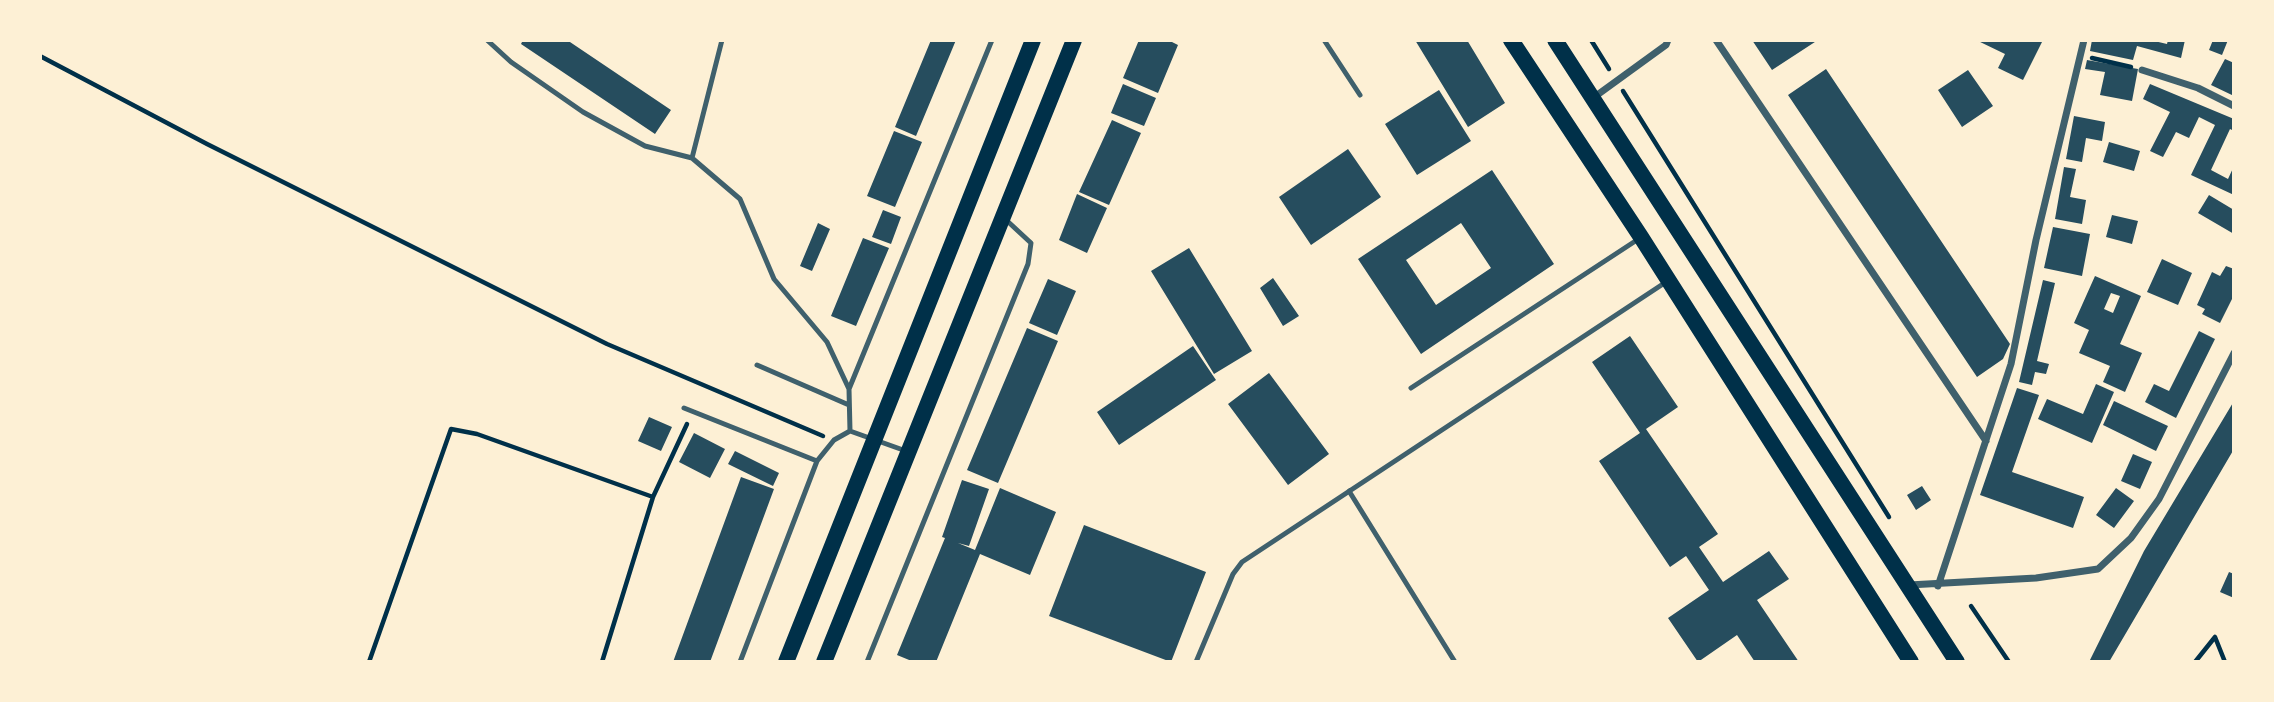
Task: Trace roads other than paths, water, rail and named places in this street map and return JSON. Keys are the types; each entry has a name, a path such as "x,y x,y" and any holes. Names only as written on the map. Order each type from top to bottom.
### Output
{"main road":[{"path":"786,662 1033,40"},
{"path":"824,662 1074,40"},
{"path":"1511,40 1641,237 1912,662"},
{"path":"1555,40 1957,662"}],"street":[{"path":"1593,99 1667,45 1668,40"},
{"path":"1716,40 1986,440"},
{"path":"1938,586 2017,341 2036,240 2084,40"},
{"path":"2142,70 2198,88 2234,106"},
{"path":"1909,585 1938,586 2098,569 2131,538 2159,499 2234,353"}],"lane":[{"path":"487,40 511,62 583,112 645,145 692,158 740,199 774,279 827,342 849,389"},
{"path":"692,158 722,40"},
{"path":"850,431 849,389 992,40"},
{"path":"1324,40 1360,95"},
{"path":"867,662 1028,264 1031,243 1002,216"},
{"path":"1411,388 1641,237"},
{"path":"1196,662 1233,575 1242,562 1668,280"},
{"path":"757,365 849,405"},
{"path":"684,408 817,461"},
{"path":"740,662 817,461 834,440 850,431 909,452"},
{"path":"1349,491 1455,662"}]}
